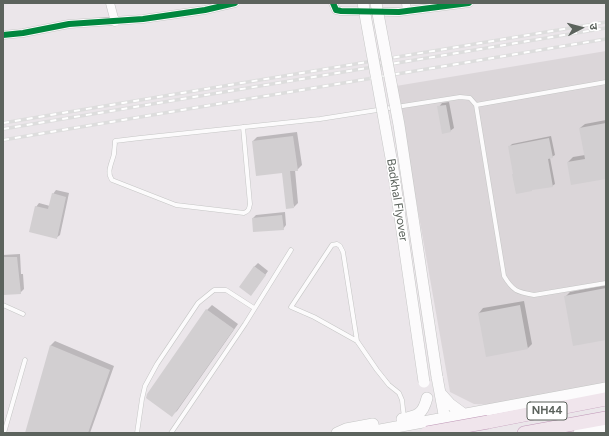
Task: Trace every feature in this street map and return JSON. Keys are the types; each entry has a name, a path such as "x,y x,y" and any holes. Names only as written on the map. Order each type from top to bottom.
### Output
{"highway":[{"name":"NH44","path":"429,427 606,399"},
{"name":"NH44","path":"524,433 606,418"}],"main road":[{"name":"Badkhal Flyover","path":"363,3 393,169 418,330 427,398 429,427 432,433"},
{"name":"Badkhal Flyover","path":"376,3 399,125 437,377 448,433"},
{"path":"364,433 429,427 445,419 606,388"},
{"path":"440,393 450,404 469,414 471,419 470,433"},
{"path":"337,433 346,429 404,419 420,414 427,398"},
{"path":"578,433 606,429"}],"street":[{"path":"110,3 115,22"},
{"path":"3,35 23,33 69,24 144,19 205,10 235,3"},
{"path":"333,3 336,10 341,11 469,3"}],"lane":[{"path":"476,105 606,82"},
{"path":"243,127 250,204 247,212 244,213 176,205 112,180 110,177 110,167 114,156 115,141 243,127 320,119 460,97 470,98 476,105 504,276 511,287 534,295 606,282"},
{"path":"357,341 342,252 340,246 337,244 332,245 291,307 314,317 357,341 389,385 399,393 402,400 404,419"},
{"path":"171,433 292,250"},
{"path":"137,433 145,386 157,364 198,303 214,290 226,290 254,308"},
{"path":"3,305 23,314"},
{"path":"4,433 25,360"}],"shaded area":[{"path":"606,51 606,386 499,405 474,404 450,392 396,86"}],"building":[{"path":"446,105 451,132 442,134 437,106"},
{"path":"606,123 606,179 571,185 567,162 585,159 579,128"},
{"path":"293,136 298,171 290,171 294,208 286,209 282,173 256,176 252,141"},
{"path":"549,138 553,158 548,159 553,187 516,194 508,146"},
{"path":"52,193 66,197 57,239 29,232 35,206 48,209"},
{"path":"282,215 284,230 253,232 252,218"},
{"path":"3,257 17,257 21,294 3,295"},
{"path":"254,266 266,275 251,296 239,287"},
{"path":"606,288 606,340 573,346 564,296"},
{"path":"520,305 528,349 486,357 478,313"},
{"path":"206,309 234,329 172,417 146,398 147,394"},
{"path":"50,345 110,370 88,433 25,433"}],"railway":[{"path":"3,123 606,22"},
{"path":"3,129 606,28"},
{"path":"3,140 606,39"}],"cycle path":[{"path":"3,35 23,33 69,24 143,19 205,10 235,3"},
{"path":"333,3 336,10 341,11 399,12 469,3"}]}
